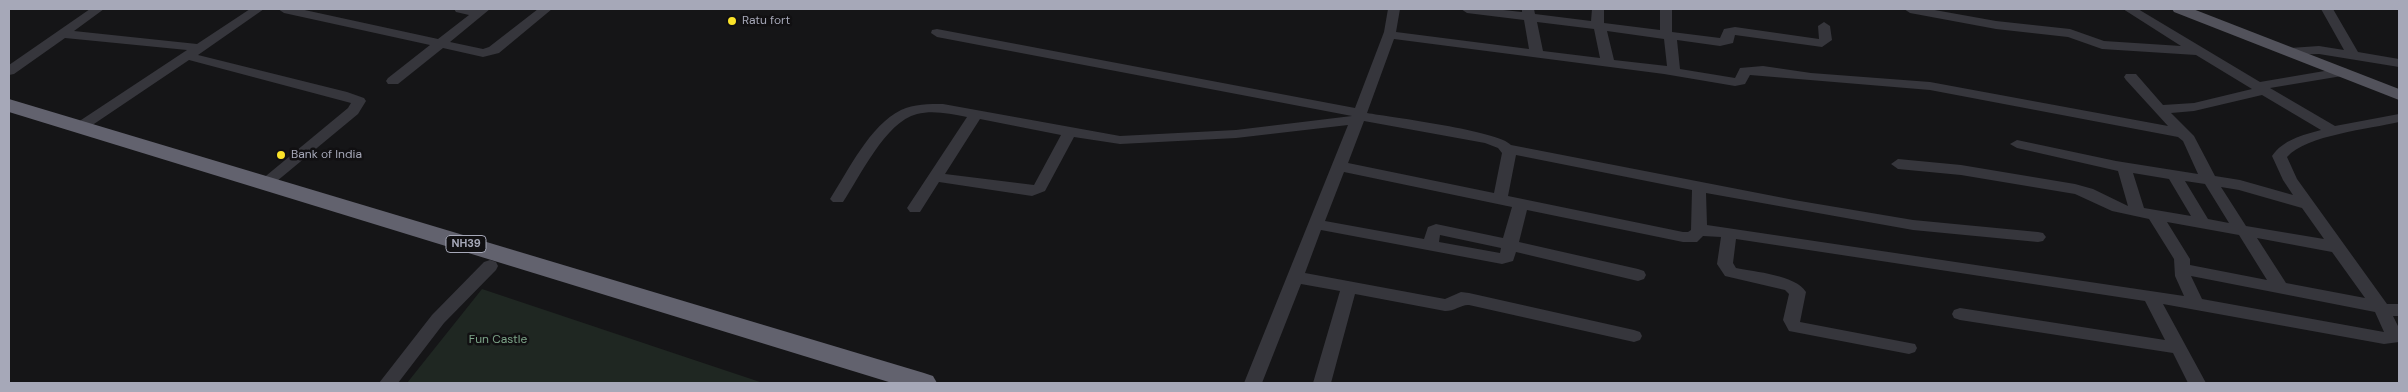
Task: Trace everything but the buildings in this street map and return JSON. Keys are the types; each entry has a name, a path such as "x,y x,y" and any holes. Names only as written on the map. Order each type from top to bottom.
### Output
{"highway":[{"name":"NH39","path":"9,105 924,383"},
{"name":"NH39","path":"9,115 490,266 874,383"}],"main road":[{"path":"2180,9 2399,95"}],"street":[{"path":"9,71 98,9"},
{"path":"80,126 258,9"},
{"path":"284,9 321,12 438,44 475,52 489,52 546,9"},
{"path":"460,9 481,11"},
{"path":"1253,383 1359,117 1389,36 1394,9"},
{"path":"1467,9 1528,12 1598,25 1724,42 1728,40 1729,32 1735,31 1822,43 1826,40 1824,26"},
{"path":"1598,9 1598,25 1608,63"},
{"path":"1666,9 1674,72"},
{"path":"1910,9 1996,25 2070,33 2102,44 2199,51"},
{"path":"2129,9 2334,132"},
{"path":"2327,9 2353,55"},
{"path":"393,81 481,11"},
{"path":"1528,12 1537,54"},
{"path":"937,33 1359,117 1488,139 1507,150 1699,187 1914,225 2038,237"},
{"path":"62,34 201,48"},
{"path":"1389,36 1608,63 1735,82 1740,81 1745,72 1755,71 1814,78 1928,86 2073,112 2132,126 2184,133"},
{"path":"2290,52 2318,50 2399,63"},
{"path":"188,56 359,101 353,111 266,183"},
{"path":"2159,110 2194,107 2261,88 2342,72"},
{"path":"2131,78 2159,110 2184,133 2211,181 2281,288"},
{"path":"838,199 878,138 899,117 928,108 943,108 1120,140 1236,134 1359,117"},
{"path":"915,208 976,114"},
{"path":"2396,344 2393,332 2380,308 2290,180 2279,156 2282,150 2291,145 2334,132 2397,120"},
{"path":"935,177 1032,191 1040,188 1070,132"},
{"path":"2017,144 2124,167 2259,189 2307,204"},
{"path":"1500,199 1509,153 1507,150"},
{"path":"1898,164 1961,170 2075,189 2089,192 2110,206 2146,214 2337,247"},
{"path":"1339,166 1683,237 1694,236 1698,231 1699,187"},
{"path":"2124,167 2146,214 2182,259 2183,276 2196,303"},
{"path":"2174,175 2202,223"},
{"path":"1316,224 1502,259 1507,257 1521,203"},
{"path":"1698,231 1708,230 2034,276 2196,303 2384,338 2396,344"},
{"path":"1729,233 1725,264 1730,272 1785,284 1798,292 1791,320 1795,327 1909,348"},
{"path":"1511,244 1522,250 1638,275"},
{"path":"388,383 438,319 490,266"},
{"path":"2183,269 2380,308 2399,310"},
{"path":"1295,277 1446,305 1453,305 1461,298 1469,299 1634,336"},
{"path":"1322,383 1349,287"},
{"path":"2150,295 2196,383"},
{"path":"1960,314 2178,348"}],"green space":[{"name":"Fun Castle","path":"482,289 763,383 407,383"}],"place":[{"name":"Ratu fort","path":"732,21"},
{"name":"Bank of India","path":"281,155"}]}
